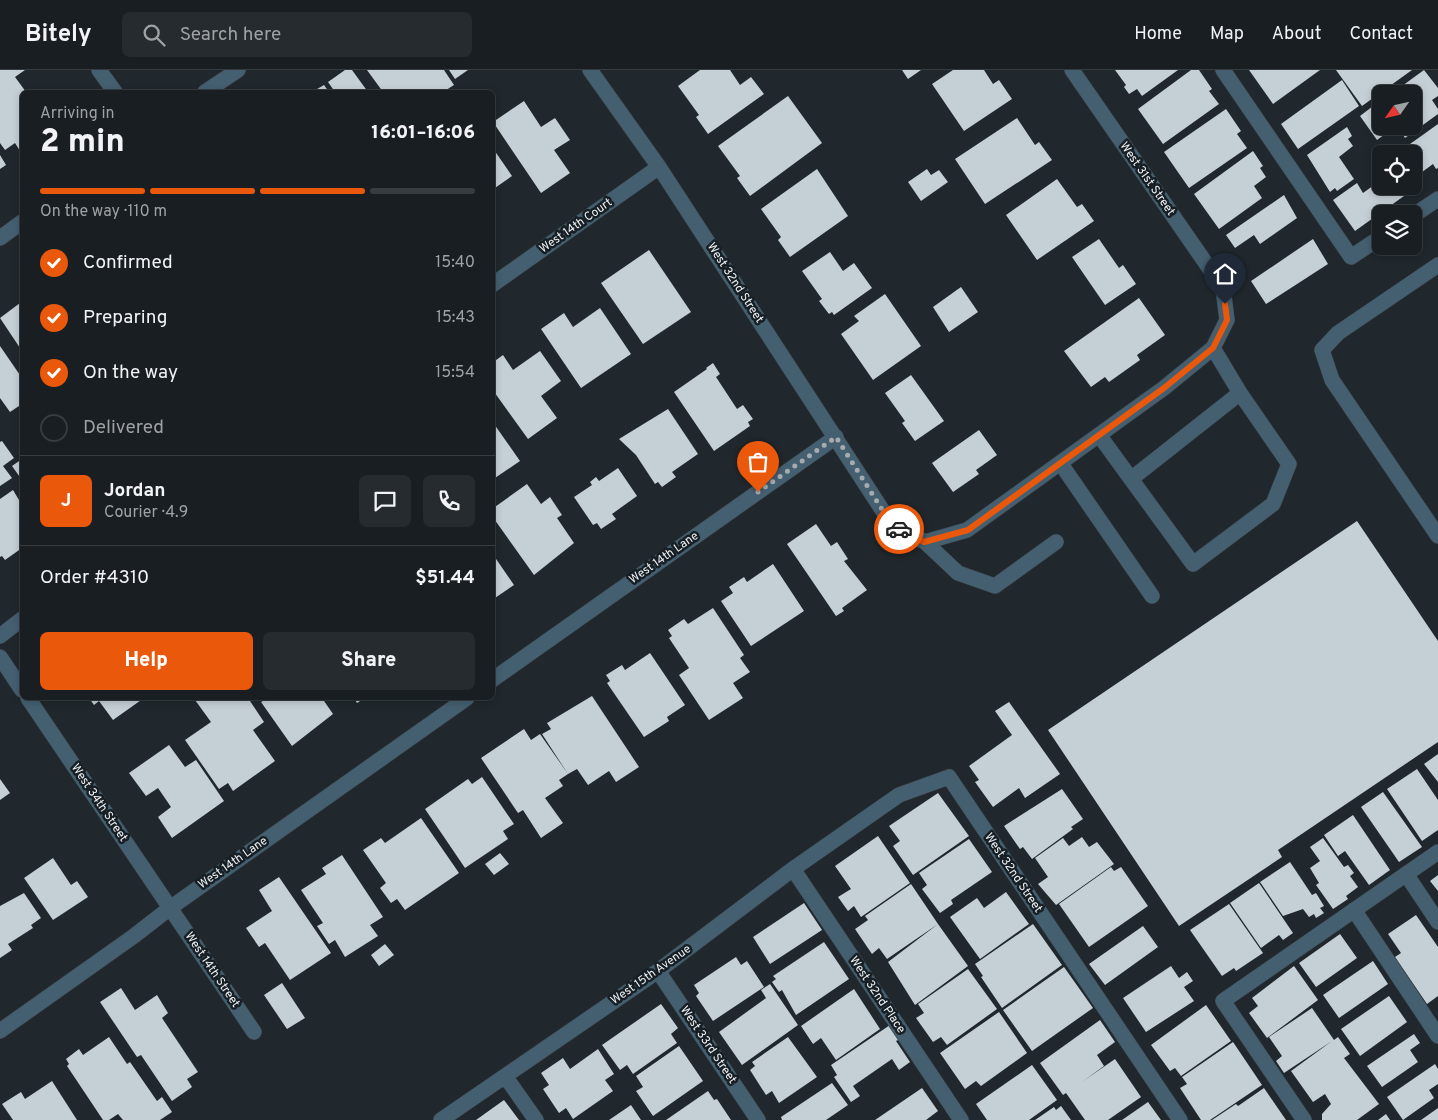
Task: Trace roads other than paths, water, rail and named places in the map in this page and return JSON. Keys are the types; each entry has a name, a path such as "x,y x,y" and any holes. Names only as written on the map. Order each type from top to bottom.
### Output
{"street":[{"path":"99,70 114,90"},
{"path":"208,90 238,70"},
{"name":"West 32nd Street","path":"590,70 659,167 892,525 924,542"},
{"name":"West 31st Street","path":"1072,70 1223,288 1227,320 1213,348"},
{"path":"1223,70 1351,257 1372,243"},
{"name":"West 14th Court","path":"495,283 659,167"},
{"path":"1422,210 1438,199"},
{"path":"0,238 20,223"},
{"path":"1438,265 1338,333 1322,350 1332,380 1438,536"},
{"path":"924,542 968,530 1061,464 1099,435 1164,388 1213,348 1240,393 1290,464 1273,504 1193,564 1099,435"},
{"path":"1131,479 1240,393"},
{"name":"West 14th Lane","path":"495,678 836,437"},
{"path":"1061,464 1152,596"},
{"path":"924,542 958,573 995,586 1056,542"},
{"path":"0,636 20,621"},
{"path":"0,657 20,687"},
{"name":"West 34th Street","path":"29,700 170,908"},
{"name":"West 14th Lane","path":"0,1031 464,700"},
{"name":"West 32nd Street","path":"794,870 899,795 948,777 1180,1120"},
{"path":"1304,1120 1223,1001 1438,852"},
{"name":"West 15th Avenue","path":"505,1076 658,971 794,870"},
{"name":"West 32nd Place","path":"794,870 961,1120"},
{"path":"1406,874 1438,922"},
{"name":"West 14th Street","path":"170,908 254,1032"},
{"path":"1354,910 1438,1036"},
{"name":"West 33rd Street","path":"658,971 758,1120"},
{"path":"441,1120 505,1076 536,1120"}]}
